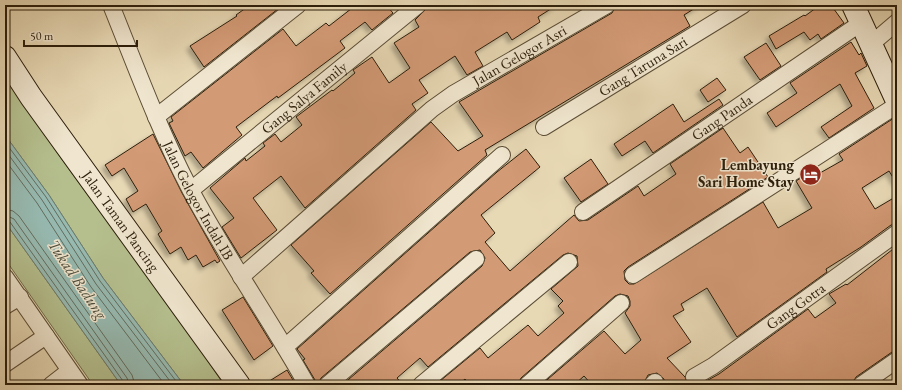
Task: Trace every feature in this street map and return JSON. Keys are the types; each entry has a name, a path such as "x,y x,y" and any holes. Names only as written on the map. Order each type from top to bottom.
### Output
{"street":[{"name":"Jalan Gelogor Indah IB","path":"111,5 156,117 191,190 241,277 307,385"},
{"path":"156,117 298,5"},
{"name":"Gang Salya Family","path":"191,190 418,5"},
{"name":"Jalan Gelogor Asri","path":"241,277 432,109 453,94 607,5"},
{"name":"Gang Taruna Sari","path":"544,127 743,5"},
{"path":"857,14 897,101"},
{"name":"Gang Panda","path":"583,212 857,14"},
{"path":"870,45 897,22"},
{"name":"Jalan Taman Pancing","path":"5,57 31,97 239,385"},
{"path":"633,275 897,104"},
{"path":"285,347 502,155"},
{"name":"Gang Gotra","path":"694,377 709,368 897,233"},
{"path":"327,385 476,259"},
{"path":"421,385 569,262"},
{"path":"5,277 80,385"},
{"path":"5,306 20,297"},
{"path":"527,385 620,303"},
{"path":"5,364 46,336"},
{"path":"861,385 897,360"},
{"path":"51,385 70,371"}],"green space":[{"path":"5,71 40,128 169,303 224,385 184,385 103,278 49,195 5,135"},
{"path":"5,222 121,385 93,385 5,259"}],"water":[{"name":"Tukad Badung","path":"5,135 49,195 103,278 184,385 121,385 5,222"}],"building":[{"path":"250,5 283,5 204,67 190,46 237,16 236,15"},
{"path":"356,5 386,5 393,13 372,30 365,22 340,41 345,48 236,127 242,135 203,168 191,152 185,156 169,123 173,121 171,117 283,29 296,46 326,23 329,26"},
{"path":"430,5 557,5 538,17 540,22 512,40 507,32 475,52 483,66 467,75 455,56 419,80 428,93 412,104 416,110 305,208 281,176 253,198 277,230 241,258 222,227 234,218 210,188 245,158 246,161 265,146 263,143 275,134 281,142 302,125 296,117 332,90 333,91 355,73 353,70 372,57 389,83 410,68 394,43 419,27 415,20"},
{"path":"616,5 700,5 684,15 690,26 485,150 487,155 330,294 311,273 314,271 291,245 431,122 458,151 483,136 459,102 612,13"},
{"path":"820,5 831,5 844,23 821,39 818,34 810,40 804,32 776,49 769,36 804,15 805,16"},
{"path":"851,42 859,55 861,53 867,66 855,73 874,108 829,138 821,127 852,106 840,84 776,127 767,113 797,93 790,83"},
{"path":"766,43 781,66 760,80 744,57"},
{"path":"717,78 726,90 708,102 700,90"},
{"path":"719,99 723,105 653,153 645,141 622,156 614,144 673,104 684,122"},
{"path":"897,116 897,184 889,171 862,188 875,209 897,196 897,224 891,225 861,247 826,269 827,272 737,337 707,288 681,304 684,310 673,316 691,342 667,358 685,377 689,385 664,385 664,379 657,373 648,375 643,385 592,385 584,376 574,385 541,385 604,331 625,354 641,340 625,313 630,306 628,296 620,294 615,296 521,378 518,385 470,385 465,379 458,385 444,385 440,381 480,348 488,358 528,325 538,336 564,313 558,306 563,301 551,289 578,266 577,256 568,253 563,255 428,367 420,358 397,378 403,385 342,385 482,266 485,258 480,250 470,252 321,378 318,385 303,360 305,359 297,349 497,172 526,149 540,167 481,215 495,233 485,242 510,271 574,215 579,221 588,220 638,186 644,196 676,174 670,164 723,128 740,153 748,147 768,177 628,267 624,271 625,280 629,284 634,284 763,202 778,228 812,208 796,181 817,168 820,173 843,160 839,154"},
{"path":"153,134 182,193 220,261 217,263 215,260 203,267 196,255 188,260 181,247 170,254 158,234 162,231 146,204 133,212 126,199 138,191 124,168 112,176 105,165"},
{"path":"591,159 608,184 581,202 564,178"},
{"path":"897,246 897,351 892,352 856,377 852,385 699,385 719,374 808,309 815,318 836,303 829,294 846,284 847,285"},
{"path":"243,297 273,346 254,360 222,310"},
{"path":"287,370 296,385 263,385"}],"place":[{"name":"Lembayung Sari Home Stay","path":"810,174"}]}
